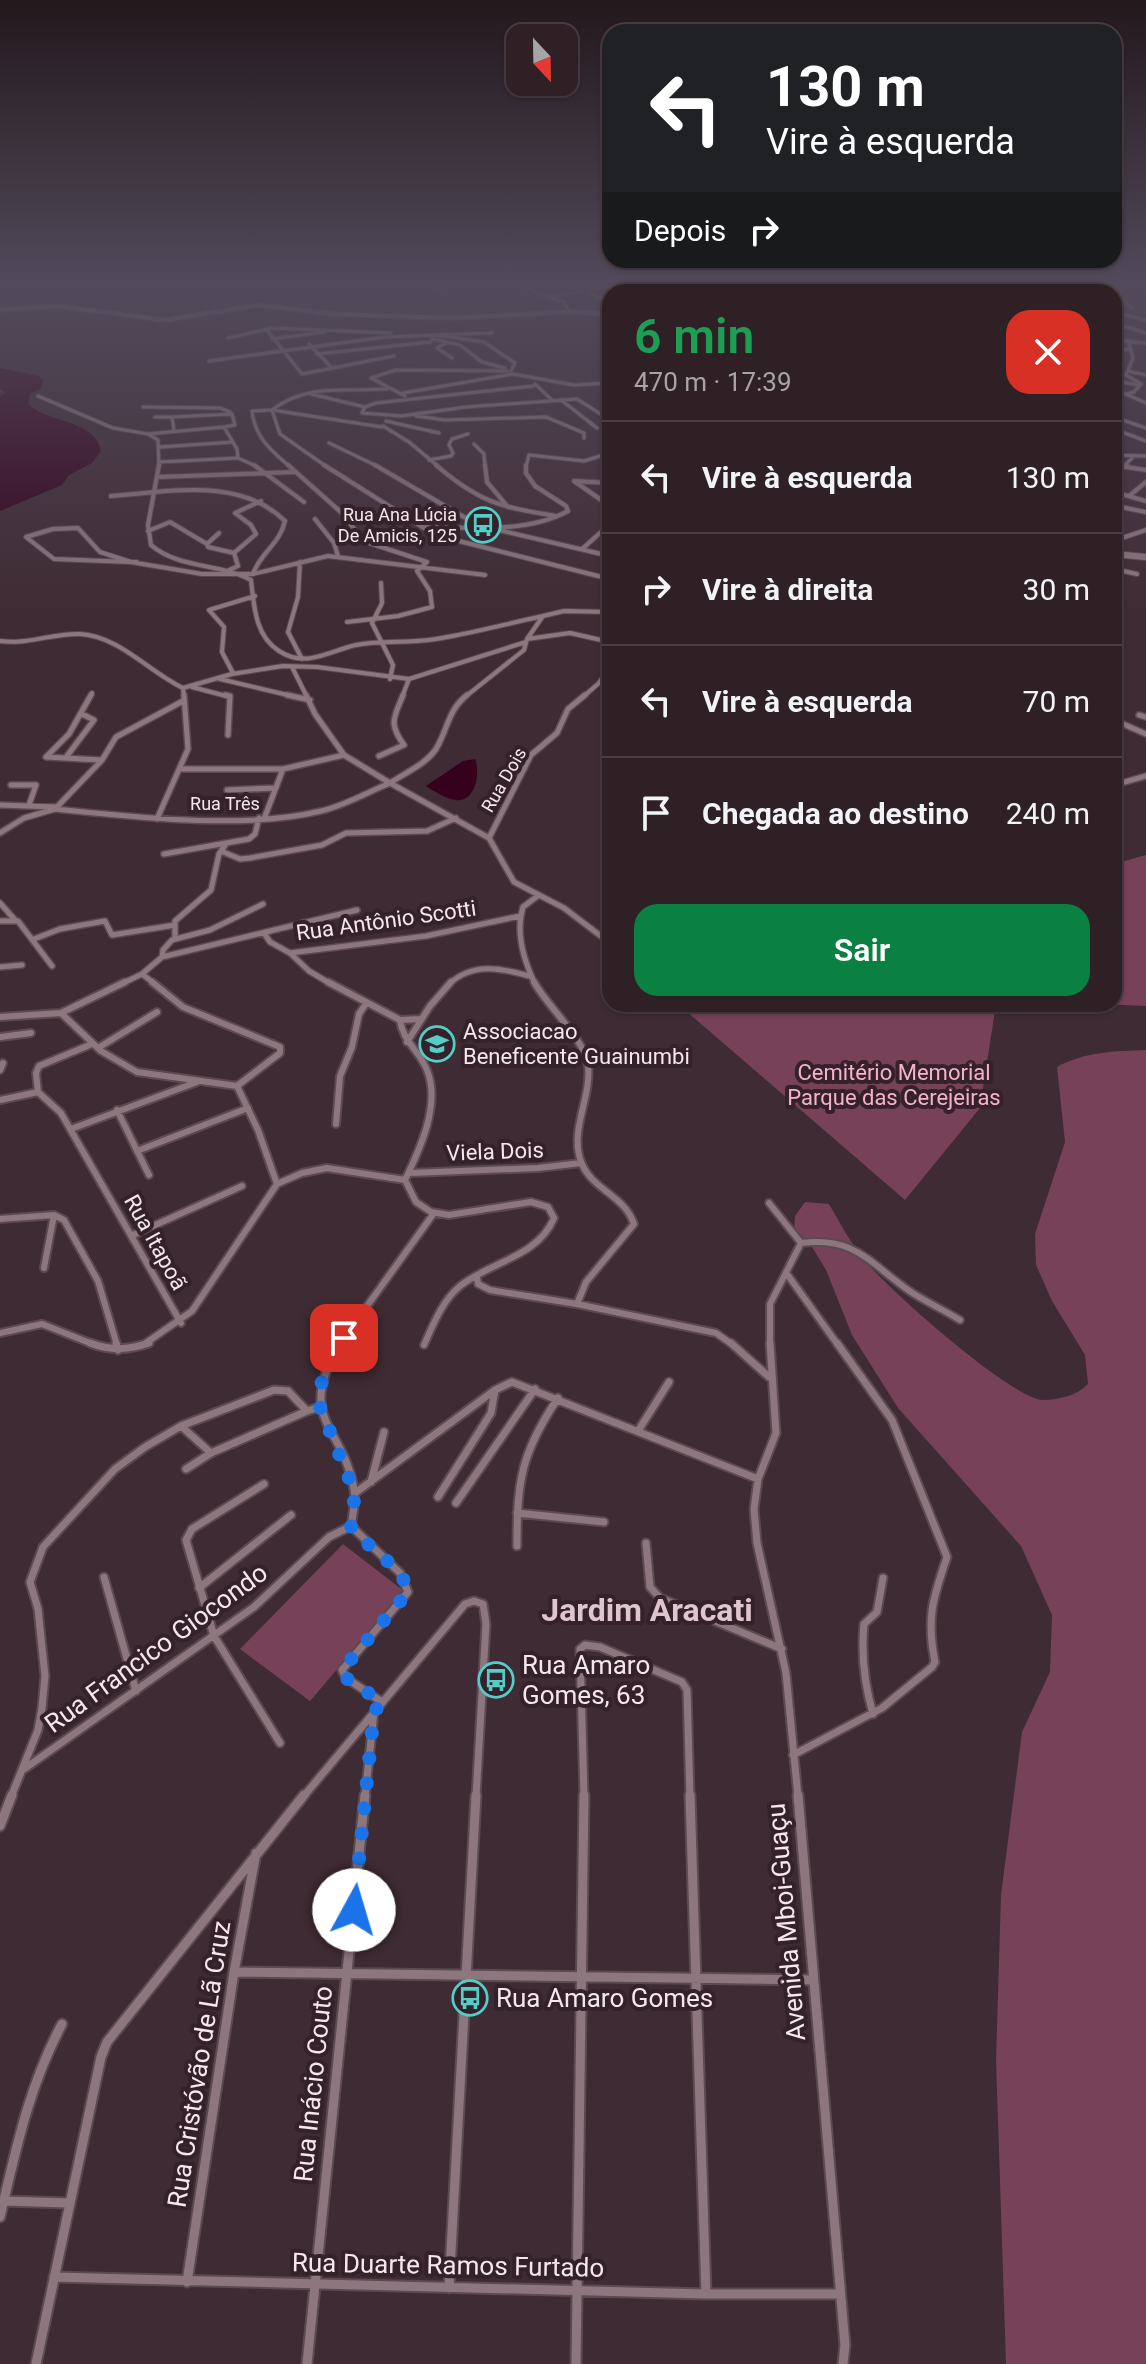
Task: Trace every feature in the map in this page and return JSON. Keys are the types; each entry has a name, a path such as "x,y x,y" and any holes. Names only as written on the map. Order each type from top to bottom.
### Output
{"street":[{"path":"272,410 282,400 302,394"},
{"path":"312,394 365,407 376,403 460,394"},
{"path":"404,394 409,400"},
{"path":"545,394 552,400"},
{"path":"1128,394 1146,403"},
{"path":"38,396 113,428 148,434 235,425 232,414 220,408 143,407"},
{"path":"382,427 387,419 412,415 552,400 586,402 602,414"},
{"path":"561,400 597,428"},
{"path":"522,402 526,416"},
{"path":"365,407 362,413 366,415 439,433"},
{"path":"272,410 280,434 287,441 417,526 435,535 602,577"},
{"path":"347,622 373,620 432,607 430,591 417,571 427,562 363,541 343,514 256,434 252,411 272,410 382,427 400,435 476,496 508,507 560,517"},
{"path":"155,417 232,414"},
{"path":"412,415 445,420 526,416 552,418 584,433 584,438"},
{"path":"172,417 174,431"},
{"path":"1122,420 1146,428"},
{"path":"224,427 238,458"},
{"path":"1122,432 1146,441"},
{"path":"148,434 160,447 148,531 150,544 166,555 246,576 252,582 256,617 262,633 280,652 303,658 325,657 353,645 428,640 564,611 602,612"},
{"path":"429,460 451,456 453,453 449,445 452,439 468,434"},
{"path":"160,447 233,442"},
{"path":"329,443 364,458 440,508 481,526 602,554"},
{"path":"474,444 484,454 487,482 508,507"},
{"path":"417,526 481,526 542,522 560,517 568,511 566,506 540,490 524,473 527,458 537,454 589,462 602,459"},
{"path":"1122,455 1146,456"},
{"path":"1122,468 1134,456"},
{"path":"160,462 238,458 268,473 304,502"},
{"path":"1125,467 1146,470"},
{"path":"157,477 295,472"},
{"path":"602,483 574,481 602,500"},
{"path":"1129,496 1146,482"},
{"path":"111,496 240,491 261,501 282,517 286,524 280,540 256,562 253,574"},
{"path":"1122,494 1146,501"},
{"path":"234,553 256,534 251,525 235,513 261,501"},
{"path":"1122,507 1146,512"},
{"path":"167,516 170,522 212,549 234,553"},
{"path":"315,519 334,543 338,556"},
{"path":"148,531 170,522"},
{"path":"137,562 54,559 26,537 53,529 78,528 100,552 137,562 230,578 338,556 485,575"},
{"path":"1122,538 1146,530"},
{"path":"582,549 602,531"},
{"path":"207,544 219,533"},
{"path":"1122,552 1146,557"},
{"path":"227,571 238,566 234,553"},
{"path":"300,562 303,576 297,590 294,620 288,632 303,658 302,667"},
{"path":"1122,571 1137,574"},
{"path":"373,620 382,603 381,583"},
{"path":"233,673 223,659 220,646 224,627 209,610 219,604 247,602 255,596"},
{"name":"Rua Três","path":"0,805 29,805 157,819 262,818 324,811 390,783 429,757 442,738 454,705 513,661 527,646 527,640 543,616"},
{"path":"373,620 393,665 390,679"},
{"path":"185,687 233,673 292,667 409,679 527,640 573,633 602,640"},
{"path":"0,641 90,635 129,653 152,673 185,687 230,696 228,735"},
{"path":"292,667 321,723 344,755 489,838 514,882 564,908 602,935"},
{"path":"217,678 310,700"},
{"path":"379,756 404,745 393,730 393,721 409,679"},
{"name":"Rua Dois","path":"489,838 531,755 557,733 568,709 602,679"},
{"path":"157,819 182,769 188,749 183,701 185,687"},
{"path":"92,693 69,734 46,754 48,758 67,756 102,760"},
{"path":"0,833 24,818 56,808 102,760 116,737 183,701"},
{"path":"67,756 94,720 82,714"},
{"path":"1139,715 1146,717"},
{"path":"1122,724 1146,734"},
{"path":"182,769 283,769 344,755"},
{"path":"164,854 226,844 255,834 283,769"},
{"path":"1122,782 1146,776"},
{"path":"1136,778 1146,785"},
{"path":"11,785 36,785 29,805"},
{"path":"227,790 275,788"},
{"path":"221,851 240,859 250,858 322,845 346,833 427,831 456,818"},
{"path":"175,939 179,914 211,890 221,851 226,844"},
{"path":"539,895 523,907 520,916 523,953 529,976 586,1056 589,1077 579,1145 581,1163 628,1211 634,1224 586,1282 577,1304"},
{"path":"0,903 34,939 52,966"},
{"path":"162,957 163,950 175,939 210,930 263,904"},
{"name":"Rua Antônio Scotti","path":"61,1013 142,974 162,957 357,910"},
{"name":"Rua Antônio Scotti","path":"264,933 270,942 290,953 426,936 520,916"},
{"path":"0,921 15,920"},
{"path":"34,939 60,929 105,921 112,935 175,925"},
{"path":"290,953 309,971 365,1005 400,1020 421,1019"},
{"path":"0,967 22,965"},
{"path":"407,1042 443,987 469,970 497,967 529,976"},
{"path":"0,1017 61,1013 95,1046 123,1067 137,1073 237,1086 280,1053 280,1047 183,1007 142,974"},
{"path":"336,1124 340,1076 365,1005"},
{"path":"0,1100 38,1092 36,1073 39,1066 95,1046 157,1012"},
{"path":"400,1020 407,1042 427,1070 431,1104 423,1137 405,1180"},
{"path":"0,1037 31,1033"},
{"path":"71,1129 201,1081"},
{"path":"237,1086 277,1184"},
{"name":"Rua Itapoã","path":"38,1092 55,1106 71,1129 181,1323 149,1343 118,1350"},
{"path":"137,1151 248,1108"},
{"path":"117,1110 149,1175"},
{"name":"Viela Dois","path":"410,1173 538,1168 581,1163"},
{"path":"181,1323 200,1300 277,1184 302,1173 327,1168 405,1180"},
{"path":"405,1180 414,1200 434,1213 457,1215 524,1201 543,1204 551,1210 554,1222 546,1234 458,1287 424,1345"},
{"path":"133,1235 242,1186"},
{"path":"769,1203 801,1243 825,1241 867,1254 911,1293 960,1320"},
{"path":"382,1702 346,1678 342,1670 408,1592 407,1585 401,1573 357,1536 351,1526 355,1493 320,1407 322,1377 360,1312 434,1213"},
{"path":"44,1268 54,1215"},
{"path":"0,1219 54,1215 64,1220 98,1281 118,1350 105,1349 42,1324 0,1333"},
{"name":"Avenida Mboi-Guaçu","path":"801,1243 770,1304 770,1378 776,1433 758,1479 754,1509 757,1543 782,1649 840,2294 843,2364"},
{"path":"787,1274 892,1420 947,1557 937,1579 927,1618 935,1662 926,1674 906,1686 873,1714 793,1755"},
{"path":"477,1277 478,1284 490,1290 577,1304 716,1333 770,1378"},
{"path":"355,1493 495,1390 512,1382 758,1479"},
{"path":"638,1431 669,1382"},
{"path":"456,1503 535,1389"},
{"path":"0,1826 38,1730 45,1676 38,1609 30,1582 43,1547 115,1469 181,1426 274,1390 288,1391 307,1411"},
{"path":"438,1497 491,1413 495,1390"},
{"path":"517,1546 520,1468 534,1431 558,1398"},
{"path":"186,1469 211,1453 320,1407"},
{"path":"181,1426 211,1453"},
{"path":"371,1482 384,1432"},
{"path":"264,1484 188,1533 186,1540 214,1636 280,1743"},
{"path":"517,1513 604,1522"},
{"path":"199,1588 291,1515"},
{"name":"Rua Francico Giocondo","path":"21,1771 214,1636 269,1594 329,1537 351,1526"},
{"path":"646,1543 650,1587 660,1598 782,1649"},
{"path":"104,1577 136,1691"},
{"path":"873,1714 867,1692 863,1635 864,1624 877,1612 883,1578"},
{"path":"36,2364 68,2203 107,2042 256,1853 382,1702 465,1604 480,1601 486,1624 449,2288"},
{"path":"576,2364 584,1762 580,1649 591,1644 682,1682 687,1698 706,2294"},
{"name":"Rua Inácio Couto","path":"307,2364 374,1712"},
{"name":"Rua Cristóvão de Lã Cruz","path":"187,2282 234,1972 256,1853"},
{"path":"234,1972 813,1980"},
{"path":"0,2217 20,2132 41,2063 62,2024"},
{"path":"4,2201 68,2203"},
{"name":"Rua Duarte Ramos Furtado","path":"54,2277 706,2294 840,2294"}],"green space":[{"path":"1146,855 1146,1006 1122,1005 1122,862"},
{"name":"Cemitério Memorial Parque das Cerejeiras","path":"687,1012 995,1012 980,1108 905,1200"},
{"path":"1146,1050 1146,2364 1006,2364 996,2060 1001,1895 1022,1732 1050,1672 1052,1615 1021,1546 898,1408 852,1335 826,1270 809,1242 794,1230 795,1216 805,1202 829,1204 857,1250 874,1270 977,1362 1027,1395 1043,1400 1074,1394 1088,1384 1085,1355 1052,1301 1036,1265 1035,1234 1065,1142 1057,1067 1089,1055"},
{"path":"343,1544 404,1591 310,1701 240,1649"}],"shaded area":[{"path":"30,394 28,404 90,433 101,451 92,463 69,475 62,485 0,511 0,396"},
{"path":"475,759 477,778 468,797 452,799 426,786 463,761"}],"place":[{"name":"Rua Ana Lúcia De Amicis, 125","path":"483,525"},
{"name":"Associacao Beneficente Guainumbi","path":"437,1044"},
{"name":"Rua Amaro Gomes, 63","path":"496,1680"},
{"name":"Rua Amaro Gomes","path":"470,1998"}],"district":[{"name":"Jardim Aracati","path":"647,1610"}],"route":[{"path":"344,1338 322,1377 320,1407 355,1493 353,1531 401,1573 408,1592 342,1670 346,1678 382,1702 374,1712 354,1910"}]}
